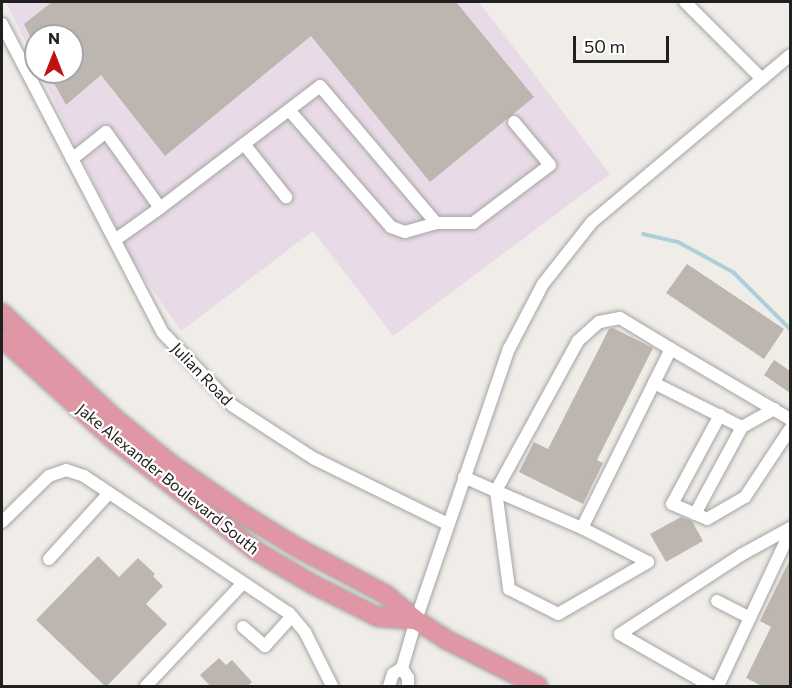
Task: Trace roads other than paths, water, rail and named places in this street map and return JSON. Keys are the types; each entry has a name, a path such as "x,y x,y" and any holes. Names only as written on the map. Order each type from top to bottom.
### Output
{"highway":[{"name":"Jake Alexander Boulevard South","path":"2,313 113,417 172,465 241,513 298,548 386,594 416,620 486,662 538,687"},
{"name":"Jake Alexander Boulevard South","path":"2,338 112,438 256,551 378,617 416,620"}],"street":[{"path":"685,2 762,79"},
{"name":"Julian Road","path":"2,24 163,333 233,406 313,458 448,524"},
{"path":"389,687 393,674 402,668 448,524 509,349 543,284 592,222 790,55"},
{"path":"114,240 160,208 320,86 436,223"},
{"path":"289,110 391,227 405,232 436,223 473,223 550,165 514,122"},
{"path":"72,159 106,132 160,208"},
{"path":"244,144 286,197"},
{"path":"465,477 496,490 582,528 648,562 558,614 509,589 496,490 578,341 599,322 620,318 790,419"},
{"path":"582,528 671,349"},
{"path":"654,383 742,426"},
{"path":"695,514 742,426 774,409"},
{"path":"720,415 672,504 707,519 745,497 790,429"},
{"path":"2,522 49,476 66,470 84,476 292,616 305,632 332,687"},
{"path":"49,559 109,493"},
{"path":"717,687 750,618 786,554 790,530"},
{"path":"711,687 621,634 741,555 790,530"},
{"path":"146,687 243,584"},
{"path":"717,601 750,618"},
{"path":"243,627 265,646 292,616"},
{"path":"402,668 408,678 408,687"}],"waterway":[{"path":"643,234 678,242 733,272 790,329"}]}
